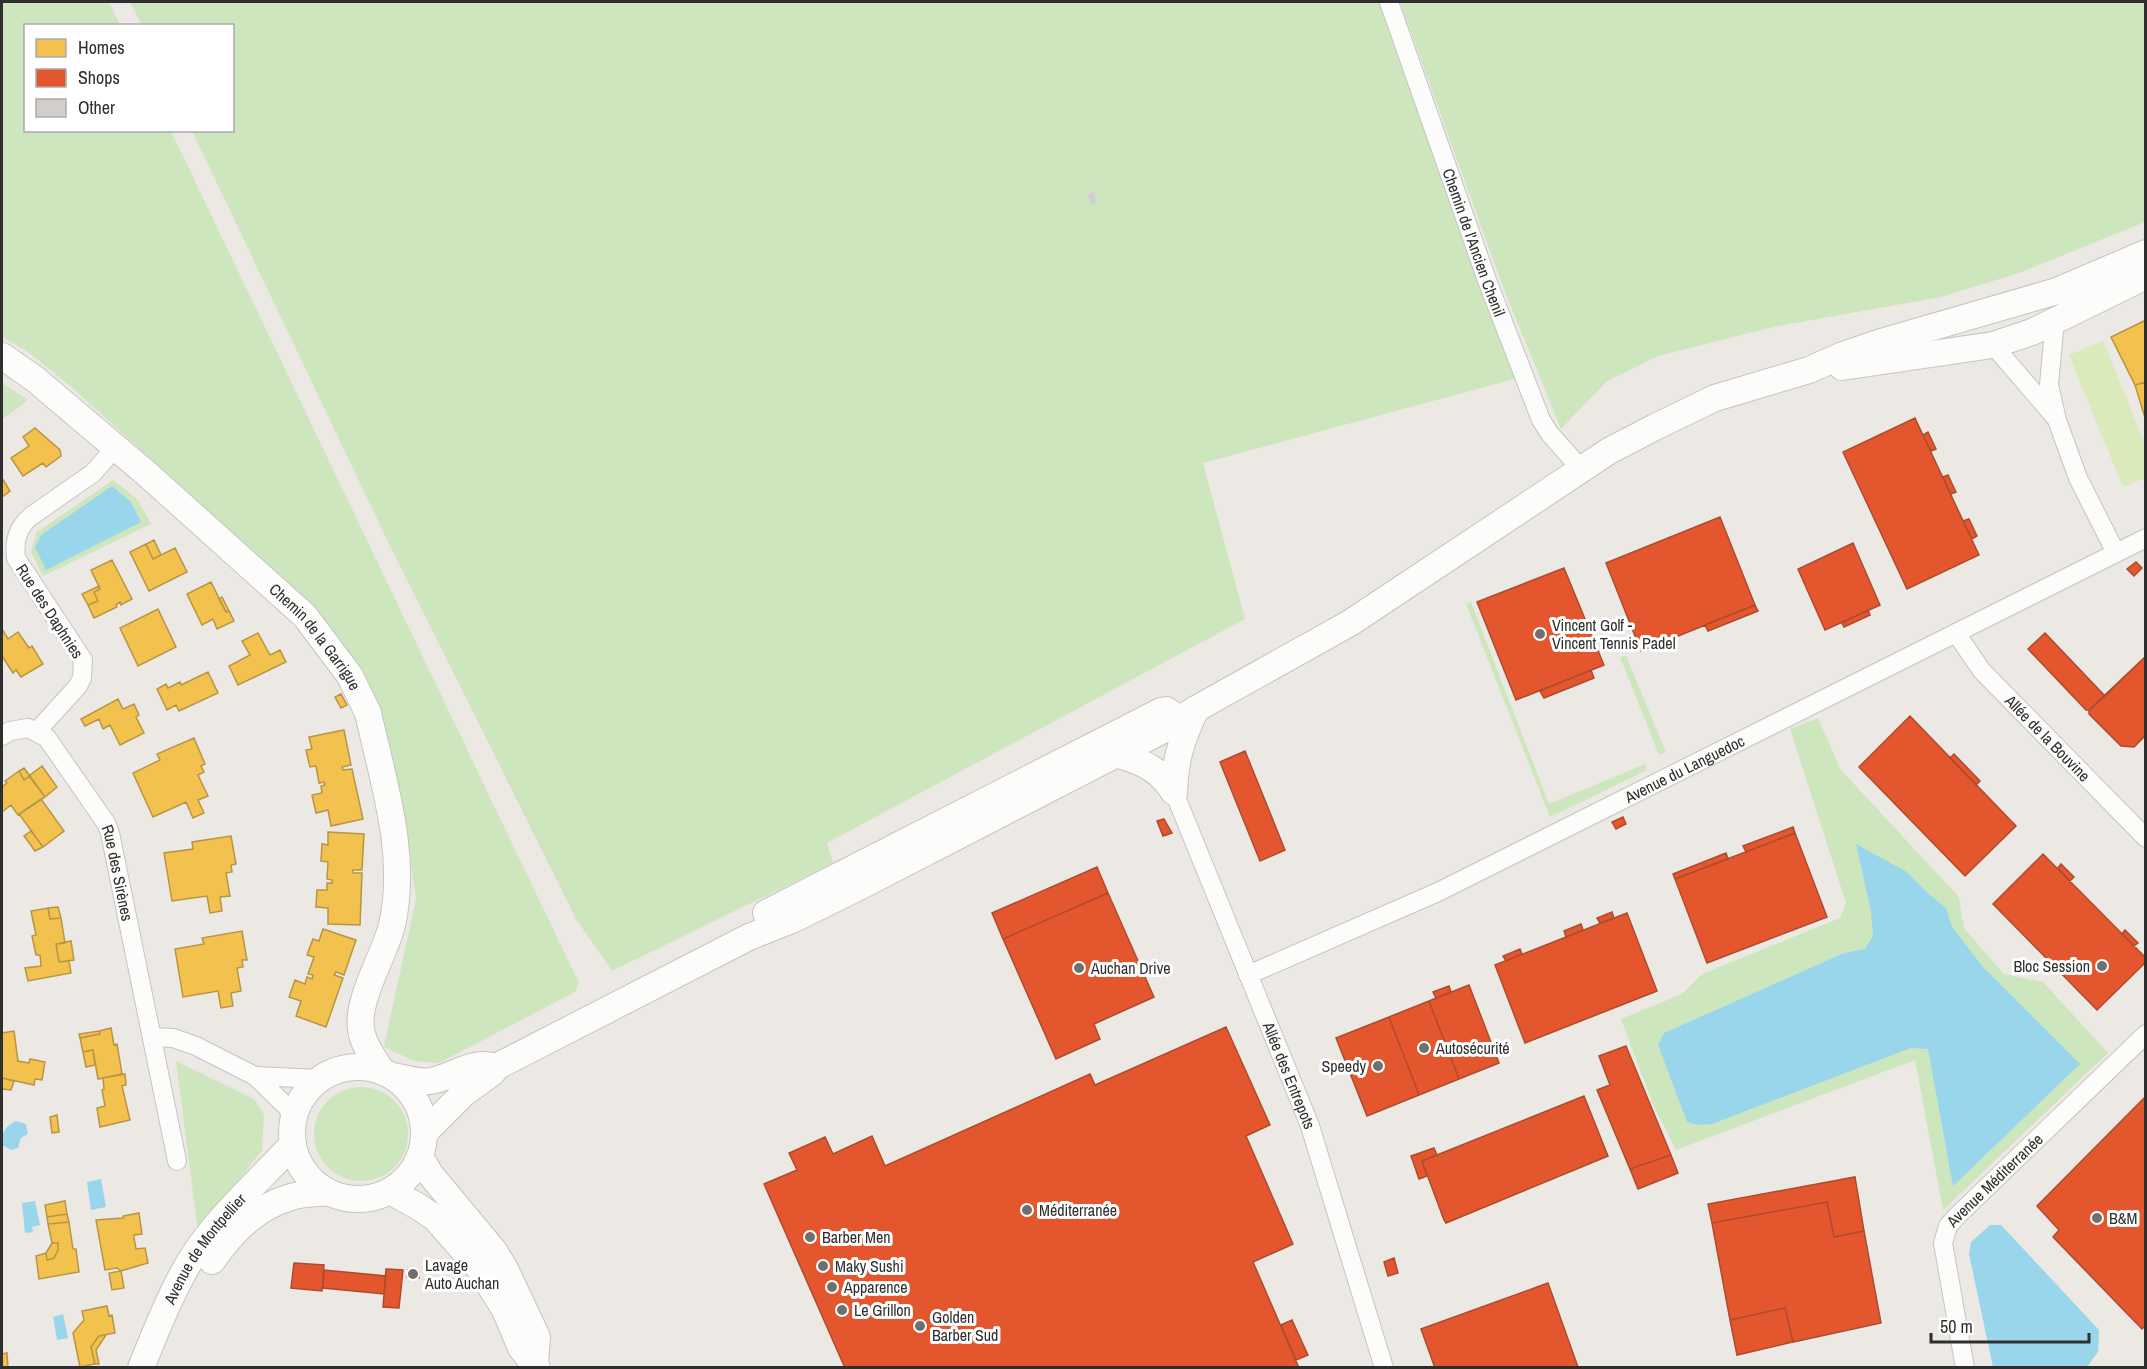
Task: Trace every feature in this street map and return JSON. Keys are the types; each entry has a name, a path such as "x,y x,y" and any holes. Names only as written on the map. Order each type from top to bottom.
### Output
{"street":[{"name":"Chemin de l'Ancien Chenil","path":"1389,2 1488,283 1541,420 1582,470"},
{"path":"152,1037 173,1038 196,1046 255,1076 287,1107 299,1164 312,1180 329,1192 349,1199 369,1198 390,1191 403,1182 413,1170 422,1144 463,1094 492,1073 496,1067 748,937 794,919 859,887 1180,719 1350,623 1609,451 1655,426 1715,398 1809,370 1878,343 2057,291 2145,253"},
{"path":"1993,345 2048,304 2120,275 2145,253"},
{"path":"1809,370 1993,345 2032,332 2145,276"},
{"path":"1983,313 2025,322 2055,319"},
{"path":"2055,319 2049,385 2057,420 2078,478 2115,551"},
{"path":"1993,345 2057,420"},
{"name":"Chemin de la Garrigue","path":"2,356 35,380 203,523 305,616 350,676 369,712 397,846 396,906 392,928 366,996 361,1032 327,1075"},
{"name":"Rue des Daphnies","path":"37,731 78,686 82,678 83,660 16,558 17,534 30,517 93,473 115,448"},
{"name":"Avenue du Languedoc","path":"1248,975 1444,889 2115,551 2145,538"},
{"name":"Allée de la Bouvine","path":"1956,633 1982,671 2145,838"},
{"path":"748,937 762,915 1161,711 1166,710 1180,719"},
{"path":"1168,784 1161,768 1161,748 1180,719"},
{"path":"1168,784 1181,741 1180,719"},
{"path":"2,736 10,731 28,728 37,731"},
{"name":"Rue des Sirènes","path":"37,731 47,738 106,823 177,1161"},
{"path":"1116,754 1140,762 1168,784"},
{"name":"Allée des Entrepots","path":"1168,784 1310,1126 1384,1368"},
{"path":"361,1032 371,1055 387,1073 406,1086 416,1100 422,1116 422,1144 430,1174 494,1251 505,1269 537,1337 536,1366"},
{"name":"Avenue Méditerranée","path":"1965,1368 1943,1243 1948,1226 2145,1034"},
{"path":"255,1076 327,1075 350,1067 366,1066 417,1081 430,1081 485,1063 496,1067"},
{"path":"293,1132 303,1097 327,1075"},
{"name":"Avenue de Montpellier","path":"141,1368 162,1317 188,1265 293,1132"},
{"path":"390,1191 435,1218 479,1268 505,1310 521,1348 536,1366"},
{"name":"Avenue de Montpellier","path":"157,1368 178,1318 207,1267 239,1228 275,1202 293,1196 329,1192"}],"green space":[{"path":"2,2 109,2 120,24 24,24 24,132 171,132 579,983 575,992 439,1063 414,1061 384,1047 416,899 406,831 379,711 340,646 271,568 68,384 28,352 2,337"},
{"path":"130,2 1384,2 1518,378 1203,463 1245,619 827,843 833,863 612,971 576,919 389,544 192,132 234,132 234,24 141,24"},
{"path":"1400,2 2145,2 2145,222 2019,273 1941,297 1773,327 1658,356 1607,381 1561,429 1503,287"},
{"path":"2103,341 2145,444 2145,478 2123,487 2069,355"},
{"path":"2,383 28,400 2,420"},
{"path":"113,480 137,499 151,524 43,576 31,552 37,532"},
{"path":"1471,602 1549,804 1645,764 1647,770 1550,817 1466,604"},
{"path":"1626,656 1666,752 1659,755 1620,657"},
{"path":"1818,718 1841,770 1959,897 1964,928 2004,974 2043,982 2108,1053 1943,1210 1915,1060 1676,1150 1654,1107 1621,1019 1682,994 1702,974 1840,918 1846,903 1790,729"},
{"path":"176,1061 254,1099 264,1115 262,1150 198,1232"},
{"path":"352,1087 370,1087 395,1100 405,1116 408,1134 405,1152 395,1168 370,1181 352,1181 327,1168 314,1143 314,1125 327,1100"}],"water":[{"path":"112,486 131,502 141,522 46,570 35,547 41,535"},
{"path":"1856,844 1907,872 1946,908 1952,927 1983,967 2080,1064 1953,1186 1928,1049 1911,1048 1712,1124 1698,1125 1687,1122 1658,1045 1664,1033 1844,953 1865,949 1873,936 1871,911"},
{"path":"16,1121 26,1124 28,1134 21,1138 18,1148 11,1150 2,1145 2,1137 4,1130"},
{"path":"101,1179 106,1207 91,1210 87,1182"},
{"path":"35,1201 40,1225 32,1227 33,1232 25,1233 22,1203"},
{"path":"1990,1225 2001,1225 2099,1330 2098,1352 2087,1367 1993,1367 1969,1254 1971,1242"},
{"path":"63,1314 68,1338 57,1340 53,1317"}],"building: Homes":[{"path":"2146,320 2146,382 2135,385 2111,337"},
{"path":"2146,382 2146,421 2135,385"},
{"path":"35,428 60,450 61,456 46,467 43,463 23,476 11,458 29,446 23,437"},
{"path":"2,478 10,491 2,497"},
{"path":"154,540 161,555 153,559 146,544"},
{"path":"146,544 153,559 175,548 187,572 149,591 130,552"},
{"path":"112,560 132,599 121,605 120,602 116,605 117,607 94,618 88,605 98,601 94,592 100,589 91,570"},
{"path":"211,582 226,612 229,611 234,621 217,629 213,619 202,625 187,594"},
{"path":"99,586 100,589 94,592 98,601 88,605 82,594"},
{"path":"222,597 229,611 226,612 219,599"},
{"path":"158,609 176,647 138,666 120,628"},
{"path":"2,629 8,639 18,632 29,648 32,646 43,664 21,677 16,670 13,673 2,656"},
{"path":"258,633 270,655 280,650 286,662 238,685 229,666 250,655 242,641"},
{"path":"208,672 218,693 179,711 176,705 167,710 157,689 166,684 168,688 180,682 181,685"},
{"path":"341,694 347,705 341,708 335,697"},
{"path":"118,699 123,709 134,704 139,715 136,717 144,733 120,745 110,725 103,729 99,719 85,726 81,719"},
{"path":"344,730 351,765 342,767 343,770 352,769 363,819 331,826 328,810 316,813 312,795 322,793 321,786 325,785 324,782 319,783 316,766 310,767 306,750 312,749 309,737"},
{"path":"194,738 205,764 201,766 204,772 198,775 208,796 198,800 204,813 193,818 186,802 153,817 133,773 160,760 157,754"},
{"path":"42,766 57,787 45,797 29,776"},
{"path":"24,768 30,776 24,780 19,771"},
{"path":"19,771 24,780 30,776 45,797 18,815 11,805 2,812 2,787 7,783 5,781"},
{"path":"41,799 64,831 43,847 19,814"},
{"path":"31,831 43,847 35,851 24,836"},
{"path":"328,832 364,834 362,870 353,870 353,873 362,873 360,925 328,924 328,908 316,907 317,890 327,890 327,883 332,883 332,880 327,879 328,862 321,861 322,844 328,845"},
{"path":"231,836 236,864 231,865 232,872 226,873 230,896 220,897 222,911 210,913 207,896 172,901 164,853 193,849 192,842"},
{"path":"58,907 61,918 50,919 48,908"},
{"path":"48,908 50,919 61,918 65,943 56,944 59,962 69,961 71,973 28,981 25,968 41,966 40,955 36,955 32,936 36,935 31,911"},
{"path":"323,929 356,940 344,975 336,972 334,975 343,978 326,1027 296,1016 301,1001 289,997 295,980 305,984 307,977 312,979 313,975 308,974 314,957 307,955 313,939 319,941"},
{"path":"242,931 247,960 242,960 243,967 237,968 241,991 231,993 233,1006 221,1008 218,991 183,997 175,949 204,944 202,938"},
{"path":"71,941 74,960 59,962 56,944"},
{"path":"111,1028 114,1045 117,1044 122,1074 98,1079 93,1050 83,1052 80,1038 100,1034 99,1031"},
{"path":"14,1031 18,1061 29,1063 30,1059 45,1062 42,1080 35,1079 34,1085 2,1078 2,1033"},
{"path":"99,1031 100,1034 80,1038 79,1034"},
{"path":"93,1050 95,1065 86,1067 83,1052"},
{"path":"125,1074 126,1085 122,1086 130,1120 100,1127 97,1108 105,1106 102,1090 104,1089 103,1078"},
{"path":"2,1078 14,1081 11,1090 2,1089"},
{"path":"57,1115 59,1132 52,1133 50,1117"},
{"path":"65,1201 67,1214 47,1217 45,1205"},
{"path":"139,1213 142,1234 134,1235 134,1238 136,1249 145,1248 148,1263 121,1271 117,1268 105,1270 96,1220 123,1218 123,1216"},
{"path":"67,1214 69,1222 48,1224 47,1217"},
{"path":"69,1222 79,1272 39,1279 36,1256 46,1253 47,1260 54,1258 58,1250 58,1243 52,1243 48,1224"},
{"path":"52,1243 58,1243 58,1250 54,1258 47,1260 46,1253"},
{"path":"121,1271 124,1288 112,1290 109,1273"},
{"path":"107,1306 109,1316 112,1315 115,1333 99,1336 91,1347 95,1364 80,1367 73,1333 84,1320 82,1311"},
{"path":"106,1335 96,1350 99,1364 95,1364 91,1347 99,1336"},
{"path":"7,1353 8,1368 2,1368 2,1354"}],"building: Shops":[{"path":"1915,418 1979,555 1907,589 1843,452"},
{"path":"1928,432 1936,449 1931,451 1923,435"},
{"path":"1948,475 1956,492 1951,494 1943,477"},
{"path":"1720,517 1755,605 1641,651 1606,563"},
{"path":"1969,519 1977,536 1972,539 1963,521"},
{"path":"1853,543 1880,605 1825,630 1798,569"},
{"path":"2136,562 2142,568 2134,576 2127,569"},
{"name":"Vincent Golf - Vincent Tennis Padel","path":"1564,568 1604,665 1516,700 1477,602"},
{"path":"1755,605 1758,611 1708,631 1705,625"},
{"path":"1868,610 1870,615 1844,627 1842,623"},
{"path":"2045,633 2105,696 2146,656 2146,735 2134,747 2121,746 2089,714 2089,710 2086,710 2028,649"},
{"path":"2045,633 2105,696 2089,710 2086,710 2028,649"},
{"path":"2146,656 2146,735 2134,747 2121,746 2089,714 2089,710"},
{"path":"1591,670 1594,678 1544,698 1540,691"},
{"path":"1910,716 2016,826 1965,876 1859,767"},
{"path":"1245,751 1285,850 1260,861 1220,762"},
{"path":"1954,754 1980,781 1976,785 1950,758"},
{"path":"1623,817 1626,824 1616,829 1612,822"},
{"path":"1164,819 1172,833 1163,836 1157,821"},
{"path":"1793,827 1795,833 1746,852 1743,846"},
{"path":"1795,833 1827,917 1707,963 1675,879"},
{"path":"1726,853 1728,859 1675,879 1673,874"},
{"path":"2043,854 2146,958 2146,962 2097,1010 1993,904"},
{"path":"2061,864 2074,877 2070,881 2058,868"},
{"path":"1097,867 1108,893 1003,939 992,913"},
{"name":"Auchan Drive","path":"1108,893 1154,997 1094,1024 1100,1039 1056,1059 1003,939"},
{"path":"1612,912 1614,918 1600,923 1597,918"},
{"path":"1627,913 1657,991 1525,1043 1495,965"},
{"path":"1581,924 1583,930 1566,937 1564,931"},
{"path":"2125,930 2138,943 2134,946 2122,934"},
{"path":"1520,949 1522,954 1506,961 1503,956"},
{"path":"1469,985 1499,1063 1459,1079 1429,1001"},
{"path":"1449,986 1451,992 1436,998 1433,992"},
{"name":"Autosécurité","path":"1429,1001 1459,1079 1419,1095 1389,1017"},
{"name":"Speedy","path":"1389,1017 1419,1095 1367,1116 1336,1038"},
{"name":"Méditerranée","path":"1226,1027 1270,1125 1246,1136 1293,1244 1253,1262 1299,1368 845,1368 764,1184 797,1170 789,1153 825,1137 833,1154 872,1136 885,1166 1090,1074 1095,1085"},
{"path":"1626,1046 1671,1155 1630,1169 1597,1090 1610,1085 1599,1056"},
{"path":"1584,1096 1608,1156 1446,1223 1422,1161"},
{"name":"B&M","path":"2146,1096 2146,1325 2142,1329 2053,1237 2059,1230 2037,1206"},
{"path":"1434,1148 1437,1155 1422,1161 1427,1176 1419,1179 1411,1156"},
{"path":"1671,1155 1678,1173 1638,1189 1630,1169"},
{"path":"1855,1177 1864,1231 1834,1237 1827,1202 1712,1223 1708,1204"},
{"path":"1827,1202 1834,1237 1864,1231 1881,1323 1793,1342 1785,1308 1730,1320 1712,1223"},
{"path":"1394,1258 1398,1273 1388,1276 1384,1262"},
{"path":"294,1263 324,1265 322,1291 291,1288"},
{"path":"386,1269 403,1270 399,1308 383,1307"},
{"path":"324,1270 386,1276 384,1294 323,1288"},
{"name":"Lavage Auto Auchan","path":"408,1270 419,1272 419,1278 407,1277"},
{"path":"1548,1283 1578,1367 1435,1368 1421,1329"},
{"path":"1785,1308 1793,1342 1737,1355 1730,1320"},
{"path":"1292,1320 1308,1355 1296,1360 1281,1325"}],"building: Other":[{"path":"1094,192 1096,202 1091,204 1088,194"}],"place":[{"name":"Vincent Golf - Vincent Tennis Padel","path":"1540,634"},
{"name":"Bloc Session","path":"2102,966"},
{"name":"Auchan Drive","path":"1079,968"},
{"name":"Autosécurité","path":"1424,1048"},
{"name":"Speedy","path":"1378,1066"},
{"name":"Méditerranée","path":"1027,1210"},
{"name":"B&M","path":"2097,1218"},
{"name":"Barber Men","path":"810,1237"},
{"name":"Maky Sushi","path":"823,1266"},
{"name":"Lavage Auto Auchan","path":"413,1274"},
{"name":"Apparence","path":"832,1287"},
{"name":"Le Grillon","path":"842,1310"},
{"name":"Golden Barber Sud","path":"920,1326"}]}
